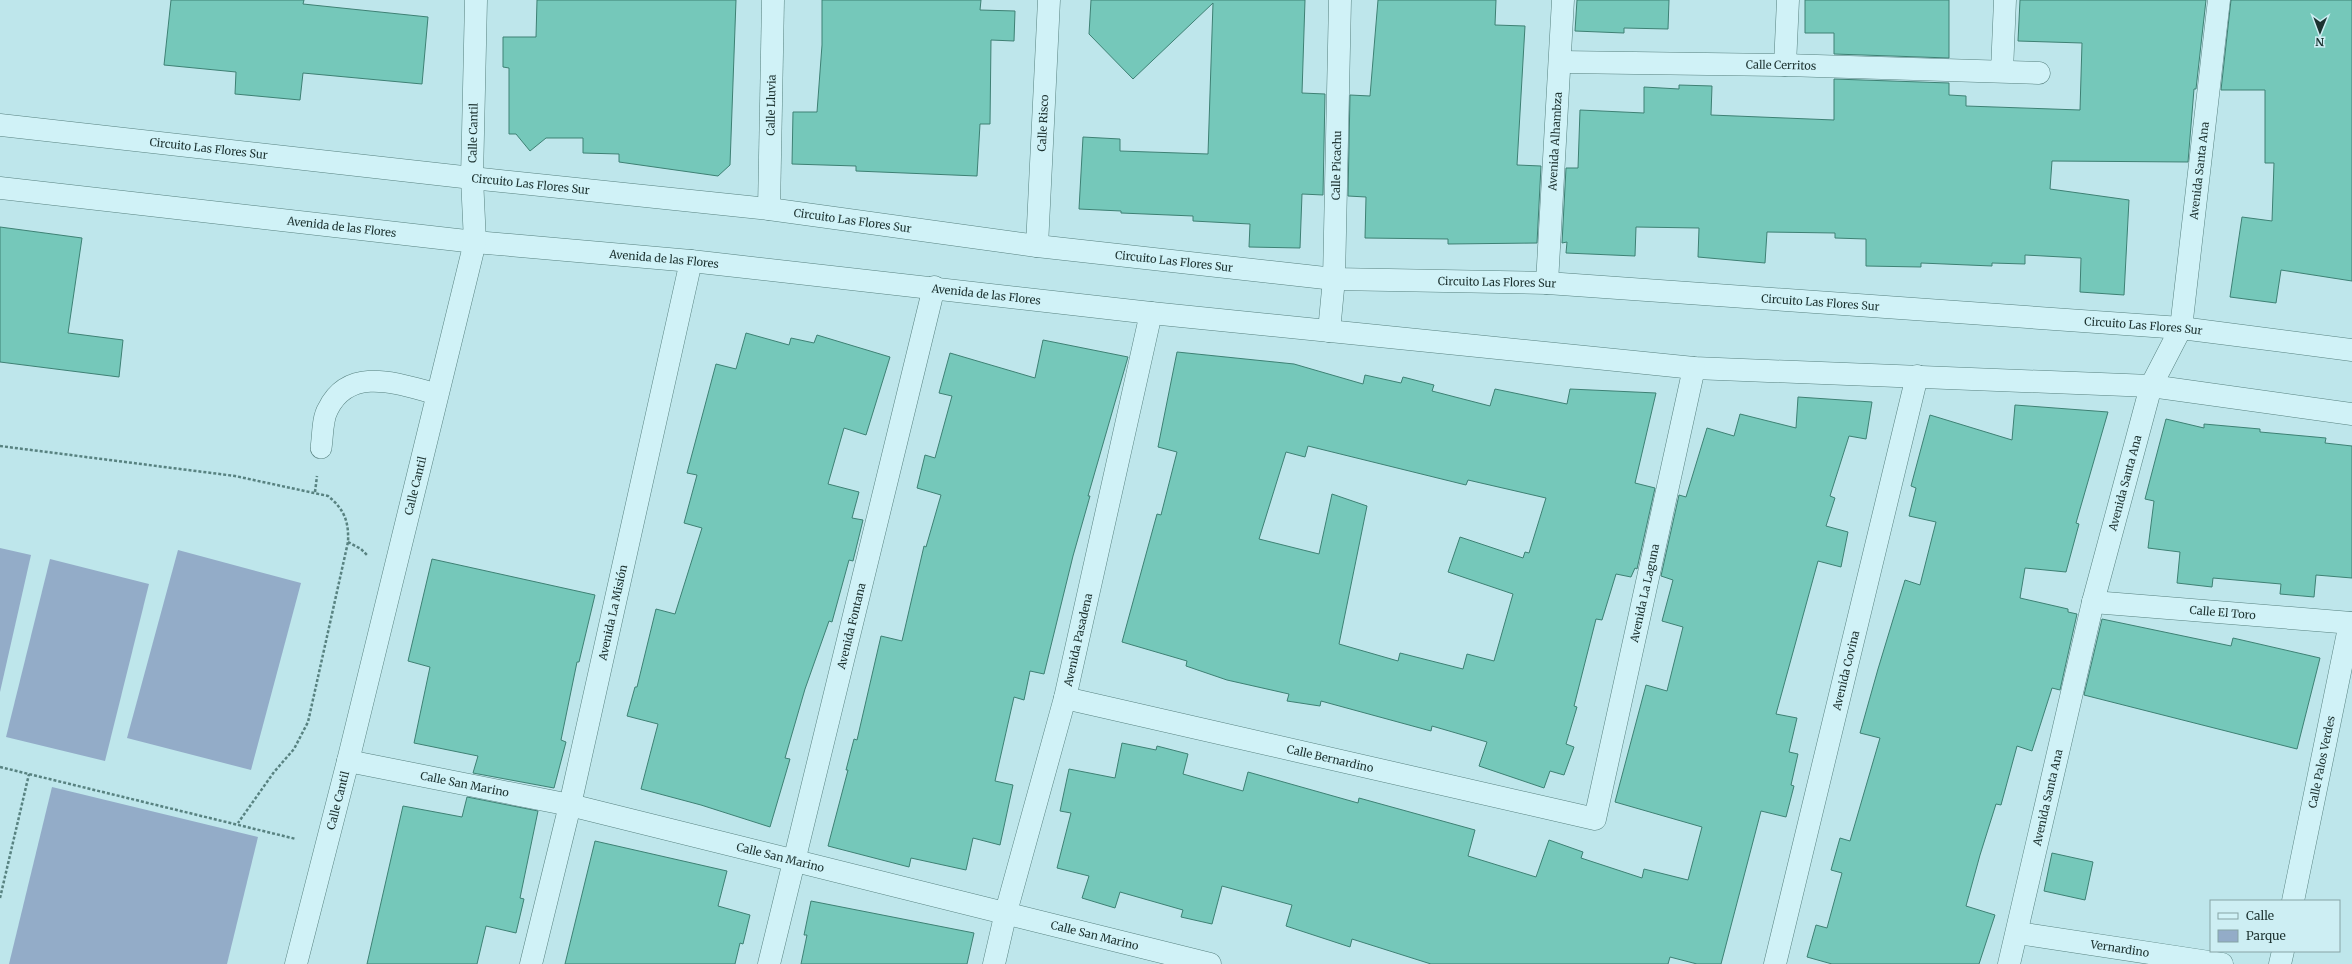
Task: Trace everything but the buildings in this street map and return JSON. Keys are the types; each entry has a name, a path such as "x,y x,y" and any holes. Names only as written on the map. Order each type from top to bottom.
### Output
{"street":[{"name":"Calle Cantil","path":"296,964 348,761 475,242 472,178 476,0"},
{"name":"Calle Lluvia","path":"769,209 773,0"},
{"name":"Calle Risco","path":"1037,246 1049,0"},
{"name":"Calle Picachu","path":"1329,331 1334,279 1340,0"},
{"name":"Avenida Alhambza","path":"1548,283 1563,0"},
{"path":"1785,65 1788,0"},
{"path":"2002,71 2005,0"},
{"name":"Avenida Santa Ana","path":"2009,964 2018,932 2093,602 2151,386 2181,328 2219,0"},
{"name":"Calle Cerritos","path":"1560,62 1785,65 2039,73"},
{"name":"Circuito Las Flores Sur","path":"0,125 472,178 769,209 1037,246 1334,279 1548,283 2181,328 2352,350"},
{"name":"Avenida de las Flores","path":"0,188 475,242 690,261 934,287 1151,313 1329,331"},
{"name":"Avenida La Misión","path":"531,964 570,805 690,261"},
{"name":"Avenida Fontana","path":"769,964 934,287"},
{"name":"Avenida Pasadena","path":"994,964 1006,912 1064,698 1151,313"},
{"path":"1329,331 1694,368 2151,386 2352,414"},
{"name":"Avenida La Laguna","path":"1595,818 1694,368"},
{"name":"Avenida Covina","path":"1775,964 1917,376"},
{"name":"Calle El Toro","path":"2093,602 2351,623"},
{"name":"Calle Palos Verdes","path":"2293,900 2351,623"},
{"name":"Calle Bernardino","path":"1064,698 1595,818"},
{"name":"Calle San Marino","path":"348,761 570,805 795,862 1006,912 1210,964"},
{"name":"Vernardino","path":"2018,932 2222,964"},
{"path":"2280,964 2283,952"}],"lane":[{"path":"321,448 327,410 336,395 350,385 366,380 384,380 437,394"}],"path":[{"path":"0,446 235,476 328,496 338,505 345,516 348,528 348,542 308,722 294,749 274,772 238,823"},
{"path":"0,767 238,823 326,847"},
{"path":"0,898 29,774"}],"green space":[{"path":"0,548 31,555 0,692"},
{"path":"178,550 301,583 251,770 127,738"},
{"path":"50,559 149,584 105,761 6,737"},
{"path":"52,787 258,837 227,964 9,964"}]}
